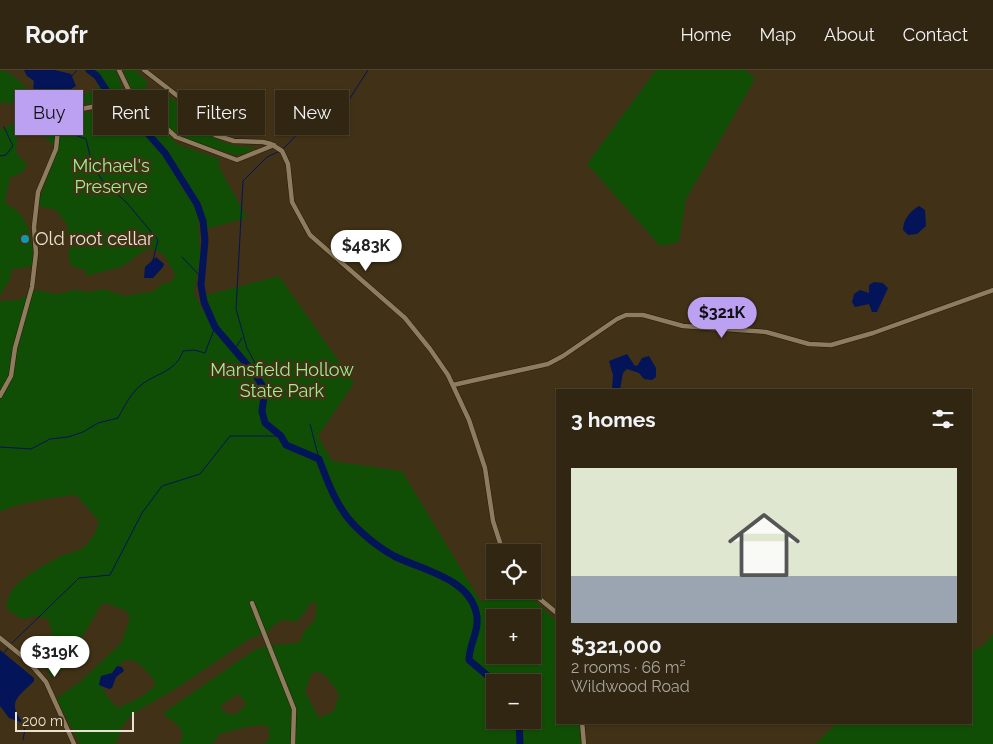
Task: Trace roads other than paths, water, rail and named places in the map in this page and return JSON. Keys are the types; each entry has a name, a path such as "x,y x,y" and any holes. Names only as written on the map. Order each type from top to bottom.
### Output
{"street":[{"path":"118,70 127,90"},
{"path":"144,70 188,104 216,135 228,140 263,142 274,145 282,151 288,164 290,195 310,235 405,318 441,364 453,385 469,420 485,468 493,521 500,544"},
{"path":"168,130 177,138 224,157 241,160 274,145"},
{"path":"0,396 11,376 15,348 32,287 36,253 34,228 38,192 56,149 57,135"},
{"path":"453,385 548,364 626,315 643,315 682,326 766,332 809,344 830,345 873,333 993,290"},
{"path":"540,599 556,612"},
{"path":"252,603 294,709 293,744"},
{"path":"0,638 27,660 46,682 74,744"},
{"path":"582,724 584,744"}],"waterway":[{"path":"72,76 77,70"},
{"path":"89,70 97,76 112,99 125,108 165,153 197,204 203,221 205,240 201,285 204,302 215,327 255,374 265,390 262,411 265,423 281,436 286,445 319,459 343,511 355,526 369,538 394,556 442,576 464,591 471,600 477,618 469,660 486,674"},
{"path":"283,149 308,123 347,103 368,70"},
{"path":"0,156 6,155 13,146 4,127"},
{"path":"75,135 86,139 92,164 102,180 127,203 158,240 153,260"},
{"path":"255,374 258,369 247,348 236,309 243,181 267,157 280,151"},
{"path":"182,257 201,277"},
{"path":"0,447 31,449 50,439 68,437 83,432 98,423 118,418 137,388 171,368 180,358 183,351 194,350 205,353 215,327"},
{"path":"234,350 242,338"},
{"path":"310,424 319,459"},
{"path":"12,643 79,578 110,575 142,513 162,486 200,474 230,436 281,436"},
{"path":"4,653 8,648"},
{"path":"20,721 25,729 23,740"},
{"path":"519,729 520,744"}],"place":[{"name":"Old root cellar","path":"25,239"}],"park label":[{"name":"Michael's Preserve","path":"111,176"},
{"name":"Mansfield Hollow State Park","path":"282,380"}]}
